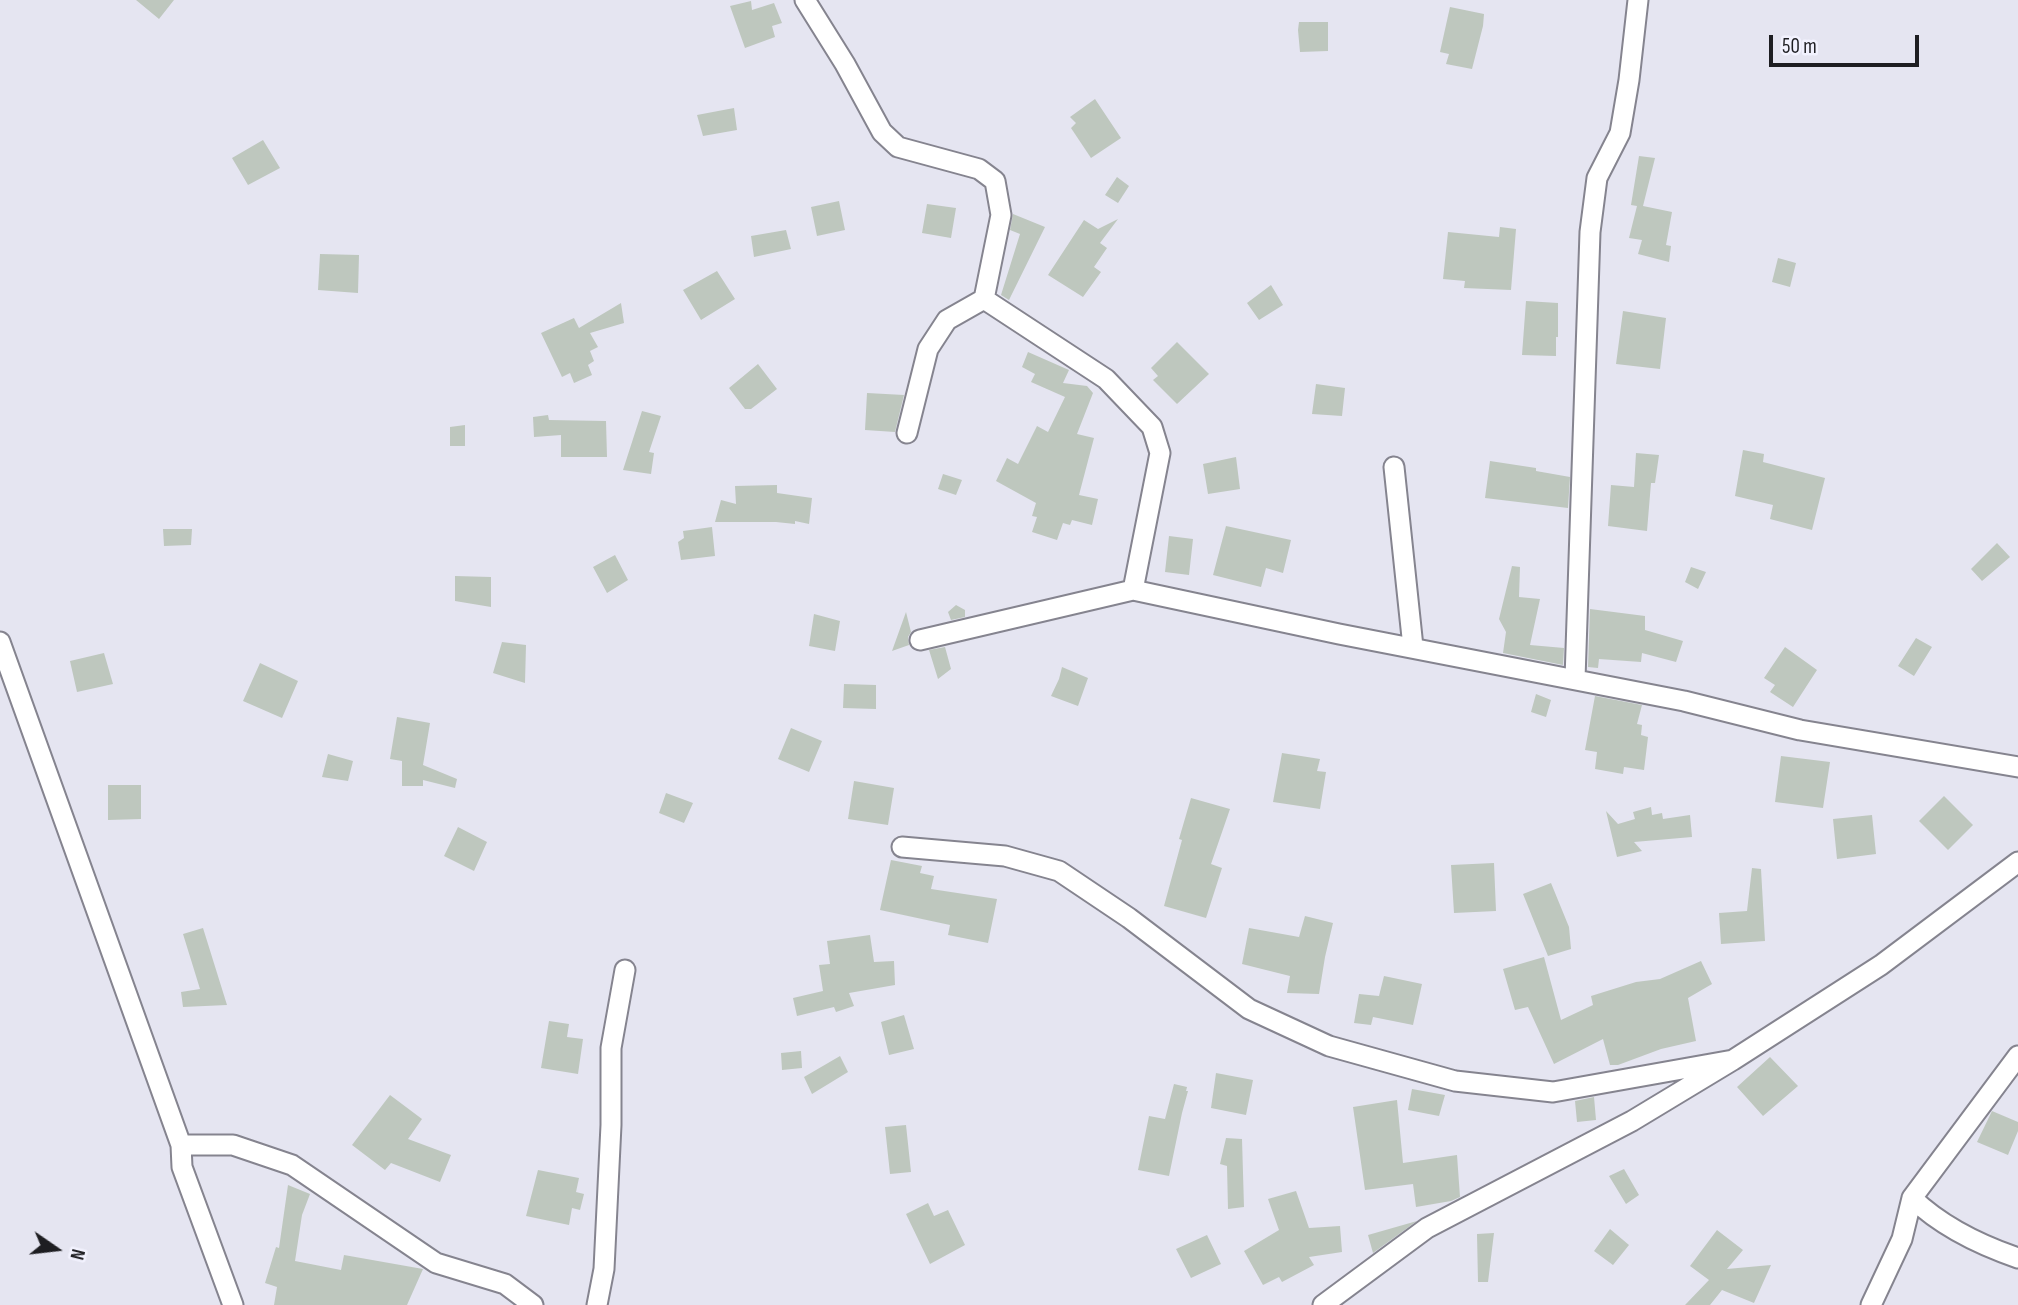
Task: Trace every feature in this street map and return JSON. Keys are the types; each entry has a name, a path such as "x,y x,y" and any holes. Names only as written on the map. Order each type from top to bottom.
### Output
{"street":[{"path":"805,0 845,64 882,132 898,147 979,169 995,181 1000,215 984,299 947,320 928,349 907,433"},
{"path":"1575,679 1590,232 1597,177 1620,133 1638,0"},
{"path":"984,299 1106,379 1152,427 1160,453 1133,590"},
{"path":"1394,467 1413,647"},
{"path":"920,640 1133,590 1684,701 1800,730 2018,767"},
{"path":"0,642 181,1145 183,1167 233,1305"},
{"path":"902,847 1005,856 1059,871 1129,918 1250,1009 1329,1046 1455,1081 1553,1092 1733,1060"},
{"path":"1323,1305 1427,1228 1632,1121 1733,1060 1881,965 2018,862"},
{"path":"597,1305 604,1269 611,1125 611,1048 625,970"},
{"path":"1871,1305 1902,1239 1912,1198 2018,1056"},
{"path":"181,1145 233,1145 292,1165 436,1263 505,1284 533,1305"},
{"path":"1912,1198 1925,1211 1983,1246 2018,1258"}],"building":[{"path":"136,0 174,0 159,19"},
{"path":"751,1 752,10 774,3 782,23 772,26 775,37 745,48 730,6"},
{"path":"1450,7 1484,14 1472,69 1446,64 1449,54 1440,52"},
{"path":"1299,22 1328,22 1328,51 1300,52"},
{"path":"1095,99 1121,138 1091,158 1071,128 1076,123 1070,117"},
{"path":"734,108 737,130 703,136 697,115"},
{"path":"263,140 280,168 248,185 232,158"},
{"path":"1639,156 1655,158 1643,206 1672,212 1666,245 1671,246 1669,262 1638,254 1642,240 1629,238 1637,206 1631,205"},
{"path":"1117,177 1129,186 1118,203 1105,195"},
{"path":"839,201 845,230 817,236 811,207"},
{"path":"927,204 956,208 951,238 922,233"},
{"path":"1013,214 1045,227 1009,300 1001,295 1020,234 1010,230"},
{"path":"1118,219 1100,243 1107,248 1094,267 1101,272 1083,297 1048,275 1084,220 1098,229"},
{"path":"1500,227 1516,229 1511,290 1464,288 1465,281 1443,279 1448,232 1499,237"},
{"path":"786,230 791,249 754,257 751,236"},
{"path":"320,254 359,255 358,293 318,290"},
{"path":"1778,258 1796,263 1790,287 1772,282"},
{"path":"717,271 735,299 701,320 683,290"},
{"path":"1271,285 1283,305 1259,320 1247,303"},
{"path":"1526,301 1558,303 1556,356 1522,355"},
{"path":"621,303 624,323 590,333 598,347 590,351 594,361 588,365 592,375 574,383 570,373 562,377 541,333 574,318 579,328"},
{"path":"1623,311 1666,318 1660,369 1616,364"},
{"path":"1177,342 1209,374 1177,404 1153,380 1158,376 1151,368"},
{"path":"1028,352 1069,370 1063,383 1087,386 1093,393 1077,434 1094,438 1079,495 1098,499 1092,525 1072,520 1070,525 1063,523 1057,540 1032,532 1037,517 1032,516 1036,503 996,481 1007,458 1018,464 1037,426 1048,432 1065,397 1031,382 1035,374 1022,367"},
{"path":"758,364 777,389 751,409 745,409 729,388"},
{"path":"1316,384 1345,388 1342,416 1312,414"},
{"path":"867,393 904,395 895,432 865,430"},
{"path":"642,411 661,416 649,452 654,453 651,474 623,470"},
{"path":"548,415 549,420 606,421 607,457 561,457 561,435 534,437 533,417"},
{"path":"465,425 465,446 450,446 450,427"},
{"path":"1743,450 1764,454 1763,462 1825,478 1812,530 1770,519 1773,505 1735,496"},
{"path":"1636,453 1659,455 1655,483 1651,483 1647,531 1608,526 1611,485 1634,487"},
{"path":"1236,457 1240,489 1208,494 1203,464"},
{"path":"1490,461 1536,468 1536,471 1570,477 1568,508 1485,498"},
{"path":"943,474 962,480 956,495 938,489"},
{"path":"777,485 777,493 812,498 809,524 795,521 795,524 715,522 721,500 736,504 735,486"},
{"path":"1226,526 1291,540 1283,573 1266,568 1261,587 1213,575"},
{"path":"712,527 715,556 681,560 678,542 684,538 683,531"},
{"path":"163,529 192,529 191,545 164,546"},
{"path":"1169,536 1193,539 1189,575 1165,572"},
{"path":"1997,543 2010,557 1982,581 1971,569"},
{"path":"615,555 628,580 607,593 593,567"},
{"path":"1512,566 1520,567 1519,597 1540,599 1530,645 1564,648 1563,665 1503,653 1506,632 1499,619"},
{"path":"1691,567 1706,572 1698,589 1685,582"},
{"path":"455,576 491,577 491,607 455,601"},
{"path":"956,605 965,610 965,617 951,620 948,612"},
{"path":"1590,609 1645,616 1645,630 1683,641 1676,662 1642,653 1641,662 1599,659 1598,668 1588,667"},
{"path":"906,612 911,632 908,637 909,645 892,651"},
{"path":"814,614 840,621 835,651 809,646"},
{"path":"1916,638 1932,647 1914,676 1898,666"},
{"path":"502,642 526,645 525,683 493,673"},
{"path":"945,647 951,669 938,679 929,650"},
{"path":"1785,647 1817,670 1793,707 1770,692 1775,685 1764,678"},
{"path":"104,653 113,684 77,692 70,661"},
{"path":"260,663 298,681 282,718 243,701"},
{"path":"1062,667 1088,678 1078,706 1051,696"},
{"path":"844,684 876,685 876,709 843,708"},
{"path":"1536,694 1551,700 1546,717 1531,712"},
{"path":"1595,696 1642,705 1637,724 1642,725 1641,735 1648,737 1644,770 1624,767 1623,774 1595,769 1597,752 1585,750"},
{"path":"397,717 430,723 423,765 457,779 455,788 423,780 423,786 402,786 402,761 390,759"},
{"path":"791,728 822,741 809,772 778,759"},
{"path":"1282,753 1320,759 1317,771 1326,772 1320,809 1273,802"},
{"path":"328,754 353,761 348,781 322,777"},
{"path":"1781,756 1830,762 1823,808 1775,802"},
{"path":"854,781 894,788 888,825 848,819"},
{"path":"108,785 141,785 141,819 108,820"},
{"path":"666,793 693,803 684,823 659,813"},
{"path":"1944,796 1973,825 1948,850 1919,821"},
{"path":"1191,798 1230,809 1211,864 1222,868 1206,918 1164,906"},
{"path":"1651,807 1652,815 1662,813 1663,819 1690,815 1692,837 1634,842 1642,851 1617,857 1606,811 1618,824 1635,819 1633,812"},
{"path":"1872,815 1876,854 1837,859 1833,819"},
{"path":"458,827 487,842 474,871 444,856"},
{"path":"891,860 922,866 920,873 934,876 931,889 997,899 988,943 948,935 950,925 880,910"},
{"path":"1494,863 1496,911 1454,913 1451,865"},
{"path":"1752,868 1761,869 1765,941 1721,944 1719,913 1747,911"},
{"path":"1551,883 1569,927 1571,949 1548,956 1523,894"},
{"path":"1305,916 1333,923 1319,994 1287,993 1290,976 1242,964 1249,928 1299,937"},
{"path":"203,928 227,1005 183,1007 181,992 200,989 183,934"},
{"path":"870,935 874,962 894,961 895,985 849,993 854,1006 836,1012 834,1007 797,1016 793,998 823,991 819,965 830,964 827,941"},
{"path":"1544,957 1561,1020 1593,1005 1591,996 1636,982 1660,979 1701,961 1712,984 1688,998 1696,1041 1661,1049 1618,1065 1610,1065 1603,1039 1554,1064 1528,1007 1515,1010 1503,969"},
{"path":"1384,976 1422,984 1413,1025 1373,1017 1371,1025 1354,1023 1359,994 1379,996"},
{"path":"904,1015 914,1049 889,1055 881,1022"},
{"path":"549,1021 569,1024 567,1037 583,1039 578,1074 541,1068"},
{"path":"801,1051 802,1068 782,1070 781,1053"},
{"path":"840,1056 848,1072 812,1094 804,1077"},
{"path":"1770,1057 1798,1086 1763,1116 1737,1087"},
{"path":"1216,1073 1253,1080 1246,1115 1211,1108"},
{"path":"1174,1084 1187,1087 1188,1091 1169,1176 1138,1170 1149,1116 1165,1119"},
{"path":"1412,1089 1445,1095 1439,1116 1408,1110"},
{"path":"390,1095 422,1119 408,1139 451,1155 440,1182 391,1163 385,1170 352,1145"},
{"path":"1594,1097 1596,1120 1577,1122 1575,1101"},
{"path":"1397,1100 1403,1163 1457,1155 1460,1197 1416,1207 1413,1184 1365,1190 1353,1107"},
{"path":"1992,1111 2018,1122 2018,1131 2008,1155 1977,1142"},
{"path":"906,1125 911,1172 890,1174 885,1127"},
{"path":"1226,1138 1242,1139 1244,1207 1228,1209 1227,1166 1220,1164"},
{"path":"1624,1169 1639,1195 1626,1204 1609,1176"},
{"path":"538,1170 579,1178 576,1192 584,1194 580,1210 572,1208 569,1225 526,1216"},
{"path":"288,1185 310,1194 302,1215 295,1261 341,1270 344,1255 423,1269 407,1305 274,1305 277,1287 265,1283 276,1247 279,1248"},
{"path":"1296,1191 1309,1228 1340,1226 1342,1252 1309,1257 1314,1265 1282,1282 1279,1277 1263,1285 1244,1251 1279,1230 1268,1199"},
{"path":"928,1203 934,1216 948,1210 965,1245 930,1264 906,1214"},
{"path":"1417,1221 1373,1253 1368,1235"},
{"path":"1610,1229 1629,1245 1613,1265 1594,1251"},
{"path":"1717,1230 1743,1250 1727,1269 1771,1265 1754,1303 1722,1290 1710,1305 1685,1305 1709,1280 1690,1266"},
{"path":"1494,1233 1488,1282 1478,1282 1477,1234"},
{"path":"1207,1235 1221,1264 1191,1278 1176,1249"}]}
